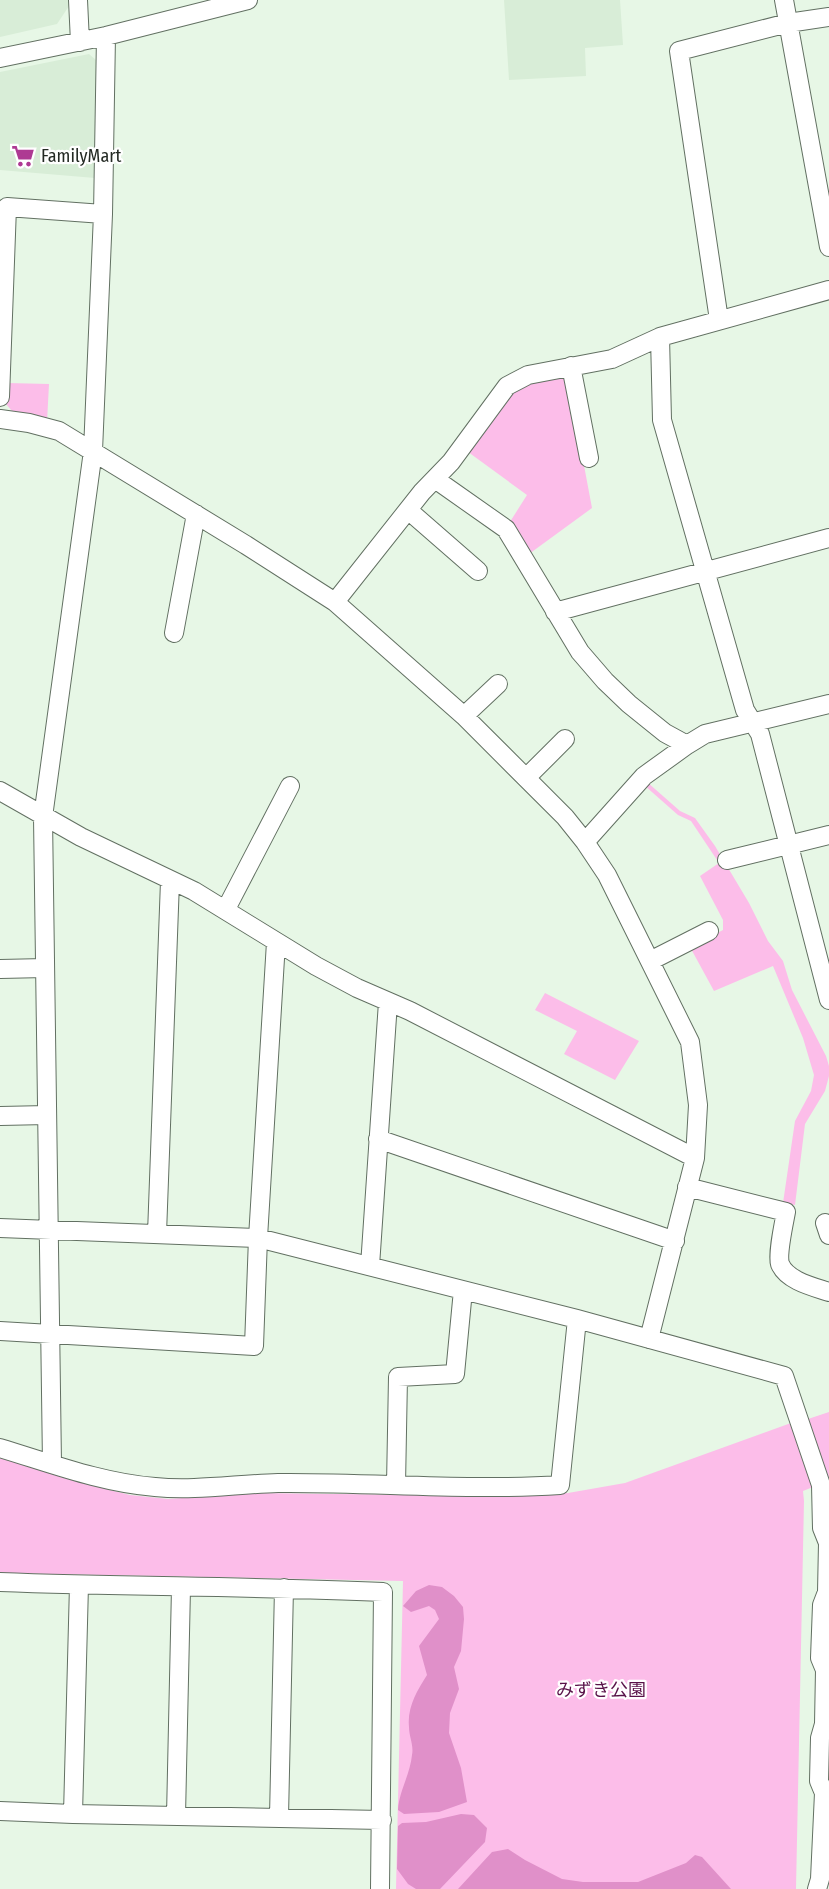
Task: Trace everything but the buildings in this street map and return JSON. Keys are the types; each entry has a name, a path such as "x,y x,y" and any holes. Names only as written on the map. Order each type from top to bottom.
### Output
{"street":[{"path":"78,0 80,42"},
{"path":"0,58 106,36 248,0"},
{"path":"784,0 822,178 829,247"},
{"path":"719,320 679,51 788,24 829,17"},
{"path":"52,1464 43,817 93,451 104,214 106,36"},
{"path":"0,397 7,207 104,214"},
{"path":"335,602 408,510 451,462 507,386 528,375 612,359 660,337 829,290"},
{"path":"660,337 662,420 745,710 760,734 789,844 825,964 829,1000"},
{"path":"571,366 589,458"},
{"path":"0,419 29,423 59,431 335,602 464,716 565,817 585,842 607,875 690,1042 698,1105 695,1158 649,1339"},
{"path":"435,479 506,529 580,652 629,704 665,733 687,745"},
{"path":"408,510 478,571"},
{"path":"174,633 196,514"},
{"path":"555,612 829,538"},
{"path":"464,716 498,684"},
{"path":"585,842 644,776 705,734 829,704"},
{"path":"526,778 565,739"},
{"path":"226,909 290,786"},
{"path":"0,791 43,817 226,909 316,966 410,1011 695,1158"},
{"path":"727,860 829,835"},
{"path":"157,1234 171,881"},
{"path":"650,961 709,931"},
{"path":"0,1331 254,1346 258,1238 276,942"},
{"path":"0,969 45,968"},
{"path":"369,1266 388,1002"},
{"path":"0,1116 47,1115"},
{"path":"378,1139 675,1241"},
{"path":"687,1186 786,1212 779,1262 791,1276 812,1287 829,1292"},
{"path":"0,1228 258,1238 577,1319 784,1376 820,1485 822,1528 828,1543 827,1592 822,1605 820,1658 825,1670 824,1724 820,1738 819,1781 824,1793 826,1812 820,1879 817,1889"},
{"path":"396,1485 398,1377 455,1374 463,1290"},
{"path":"0,1448 120,1482 155,1487 193,1488 276,1483 503,1489 560,1485 577,1319"},
{"path":"0,1582 383,1592 380,1889"},
{"path":"73,1814 79,1585"},
{"path":"176,1816 181,1588"},
{"path":"279,1817 284,1588"},
{"path":"0,1811 382,1820"}],"shaded area":[{"path":"0,0 69,0 69,6 57,24 0,37"},
{"path":"504,0 620,0 623,45 585,48 586,76 509,80"},
{"path":"89,54 96,60 95,178 0,170 0,72"},
{"path":"429,1585 442,1587 463,1607 461,1651 454,1667 459,1689 450,1713 449,1733 461,1768 467,1802 439,1812 404,1814 398,1810 411,1762 412,1744 409,1720 411,1706 427,1675 419,1646 439,1619 435,1610 429,1606 411,1612 403,1606 416,1591"},
{"path":"461,1814 474,1815 487,1828 485,1842 440,1889 416,1889 408,1884 397,1869 398,1826 402,1823 426,1822"},
{"path":"508,1849 562,1879 583,1882 638,1882 686,1863 695,1855 702,1857 731,1889 458,1889 492,1852"}],"green space":[{"path":"567,375 592,508 529,554 508,525 527,495 464,449 512,385"},
{"path":"7,383 49,384 47,422 12,411 6,404"},
{"path":"647,782 680,811 695,818 715,846 749,903 768,941 783,961 792,990 826,1056 829,1076 825,1091 805,1124 795,1205 783,1203 795,1121 811,1091 814,1075 803,1038 773,966 714,991 690,947 723,930 723,920 700,876 719,863 691,821 678,815 644,785"},
{"path":"545,993 639,1041 615,1080 564,1054 577,1031 535,1010"},
{"path":"829,1412 829,1479 808,1419"},
{"name":"みずき公園","path":"791,1423 813,1487 803,1491 796,1889 396,1889 403,1581 0,1573 0,1458 130,1495 168,1499 252,1493 507,1496 568,1493 625,1483"}],"place":[{"name":"FamilyMart","path":"23,156"}]}
